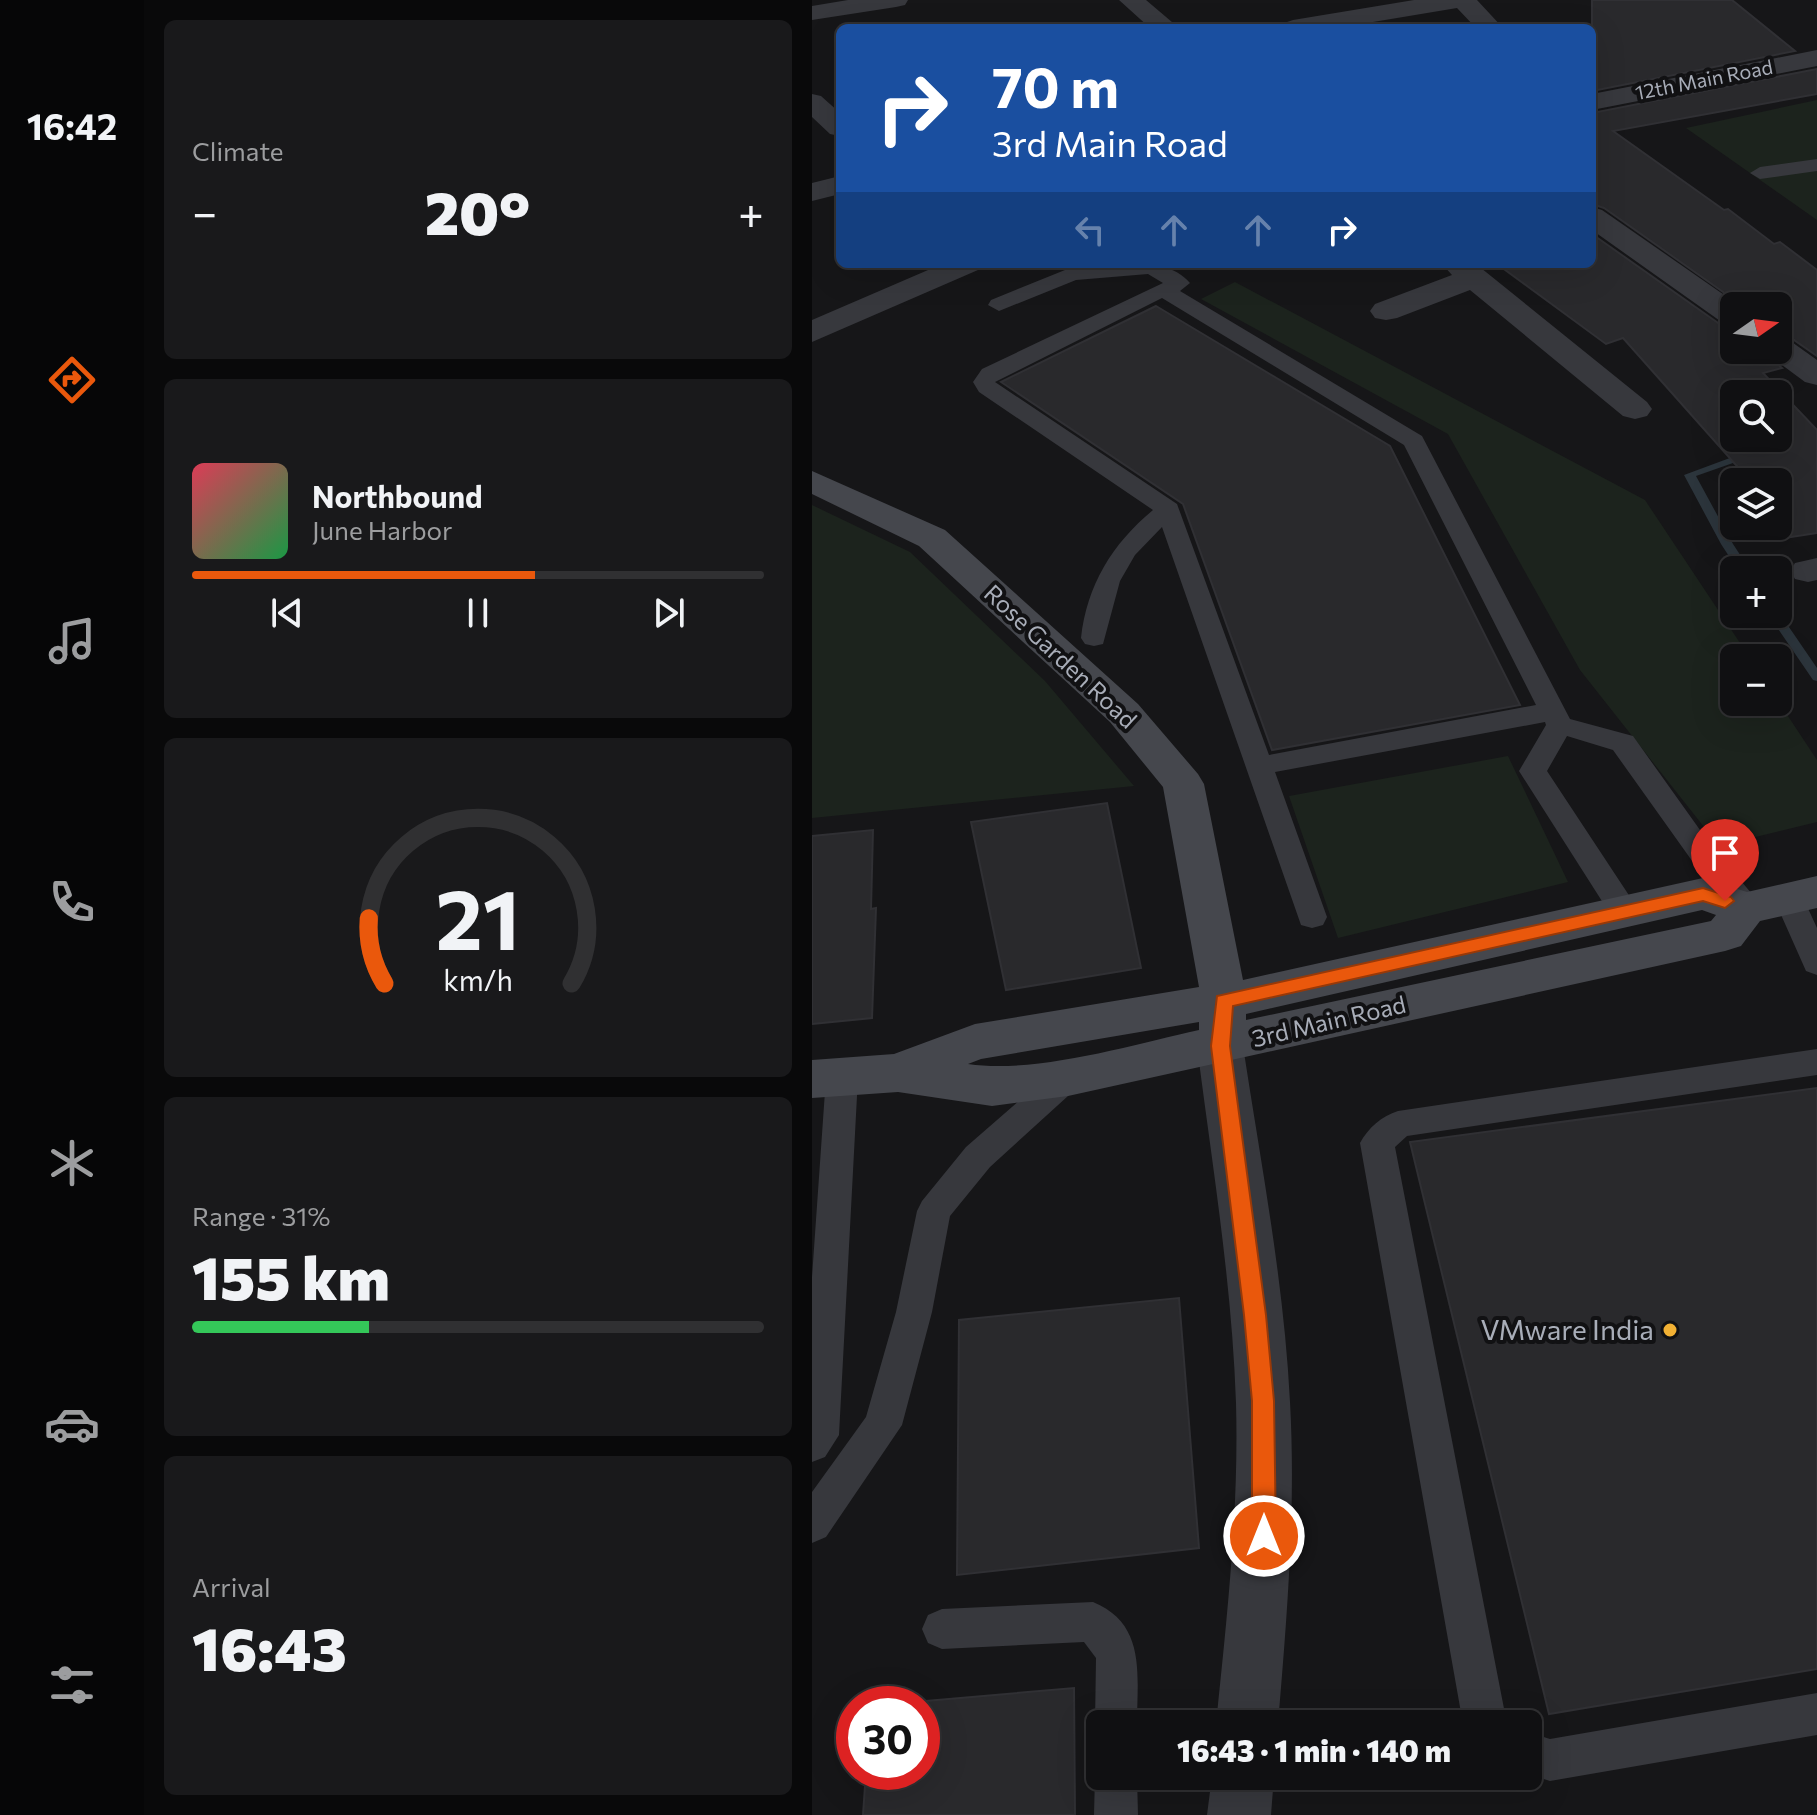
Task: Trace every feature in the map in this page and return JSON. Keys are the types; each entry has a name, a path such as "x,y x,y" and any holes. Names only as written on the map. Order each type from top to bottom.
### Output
{"street":[{"path":"812,13 896,0"},
{"path":"1131,0 1161,24"},
{"path":"1317,24 1460,0 1486,24"},
{"name":"12th Main Road","path":"1596,101 1817,58"},
{"path":"812,102 834,137"},
{"path":"812,192 836,186"},
{"path":"1596,219 1720,306"},
{"path":"812,316 925,268"},
{"path":"812,332 958,268"},
{"path":"1386,311 1465,271 1635,409"},
{"path":"1792,357 1817,375"},
{"name":"Rose Garden Road","path":"812,481 932,538 1124,713 1183,784 1222,1023 1263,1401 1264,1536 1248,1710"},
{"name":"3rd Main Road","path":"827,1078 898,1073 992,1087 1068,1077 1222,1023 1625,912 1703,894 1784,900"},
{"name":"3rd Main Road","path":"898,1073 975,1042 1222,1023 1725,934 1784,900"},
{"path":"1239,1815 1242,1790"}],"lane":[{"path":"1760,173 1817,165"},
{"path":"999,305 1072,274 1151,268 1180,283 990,374 984,382 987,387 1168,509 1312,917"},
{"path":"1163,290 1414,441 1556,718"},
{"path":"1094,638 1096,614 1113,567 1127,546 1168,509"},
{"path":"1556,718 1533,771 1625,912"},
{"path":"1258,766 1556,718 1623,743 1700,851 1784,900 1817,963"},
{"path":"1481,1710 1377,1143 1398,1124 1817,1062"},
{"path":"812,1524 883,1425 914,1312 934,1211 978,1157 1068,1077"},
{"path":"812,1445 820,1435 827,1078"},
{"path":"942,1629 1093,1622 1117,1651 1116,1710"},
{"path":"1542,1757 1550,1760 1817,1714"},
{"path":"1116,1790 1116,1815"}],"shaded area":[{"path":"1817,100 1817,220 1686,128"},
{"path":"1235,282 1645,500 1720,613 1720,628 1730,628 1741,644 1720,644 1720,716 1788,716 1817,760 1817,822 1719,846 1580,670 1448,434 1201,299"},
{"path":"812,505 910,552 1045,681 1134,786 812,818"},
{"path":"1508,756 1568,882 1338,938 1289,796"}],"building":[{"path":"1592,0 1732,0 1795,51 1596,90 1596,24 1592,24"},
{"path":"1817,69 1817,94 1613,131 1724,210 1728,209 1774,244 1780,242 1817,270 1817,356 1792,339 1792,292 1723,292 1596,205 1596,112"},
{"path":"1596,237 1720,324 1720,364 1777,364 1782,368 1763,373 1770,380 1720,380 1720,447 1623,338 1606,344 1502,268 1596,268"},
{"path":"1156,306 1390,446 1520,705 1272,750 1183,504 1001,382"},
{"path":"1792,404 1817,430 1817,533 1792,537 1792,468 1739,468 1724,452 1792,452"},
{"path":"1107,803 1141,968 1006,990 971,822"},
{"path":"873,830 871,909 876,908 872,1018 812,1024 812,836"},
{"path":"1817,1088 1817,1669 1549,1714 1410,1142"},
{"path":"1179,1298 1199,1548 957,1575 959,1320"},
{"path":"1074,1688 1075,1815 863,1815 865,1790 940,1790 940,1700"}],"waterway":[{"path":"1735,556 1690,475 1746,455"},
{"path":"1784,628 1817,677"}],"place":[{"name":"VMware India","path":"1670,1330"}],"route":[{"path":"1264,1536 1263,1401 1220,1046 1224,1001 1703,894 1725,901"}]}
